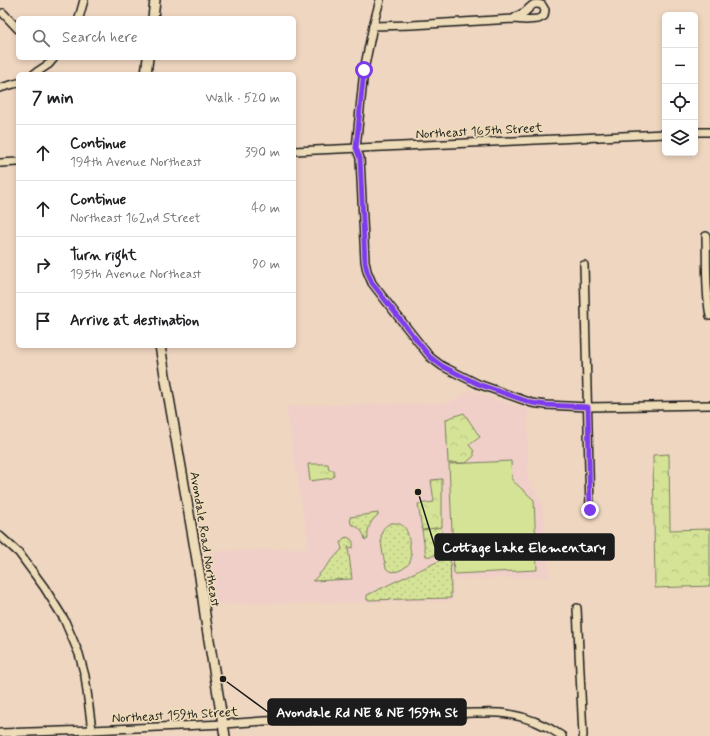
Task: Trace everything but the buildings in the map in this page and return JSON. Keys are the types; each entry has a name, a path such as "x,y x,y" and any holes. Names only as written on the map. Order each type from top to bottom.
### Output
{"main road":[{"path":"153,16 155,0"},
{"path":"146,72 148,60"},
{"name":"Avondale Road Northeast","path":"160,348 200,577 225,736"}],"street":[{"path":"80,16 84,0"},
{"path":"380,0 364,70 356,148 360,158 365,262 372,283 430,357 442,366 478,384 532,403 588,407 710,405"},
{"path":"3,13 16,27"},
{"path":"373,26 513,19"},
{"path":"36,72 49,60"},
{"path":"0,88 16,83"},
{"path":"698,132 710,132"},
{"name":"Northeast 165th Street","path":"296,151 662,134"},
{"path":"0,163 16,162"},
{"path":"706,236 708,308 710,316"},
{"path":"584,265 590,510"},
{"path":"0,536 19,553 44,587 64,619 79,654 85,676 92,730"},
{"path":"577,608 583,736"},
{"name":"Northeast 159th Street","path":"0,733 474,713 507,714 534,721 562,736"}],"shaded area":[{"path":"471,390 502,402 528,409 528,480 543,504 549,577 452,579 453,601 216,604 206,552 309,548 286,406 449,403"}],"green space":[{"path":"464,413 480,437 469,445 474,451 474,456 466,463 448,463 446,419"},
{"path":"669,454 670,530 710,529 710,586 655,588 653,455"},
{"path":"511,461 512,480 534,500 537,570 454,574 449,464"},
{"path":"308,464 328,464 329,470 334,470 334,476 332,478 310,481"},
{"path":"442,479 442,527 422,530 418,504 434,502 431,480"},
{"path":"378,513 370,526 368,539 365,540 361,530 351,524 350,517"},
{"path":"391,523 401,524 408,533 411,554 410,562 404,568 392,572 386,568 381,545 381,535 383,530 385,526"},
{"path":"440,527 443,538 440,550 434,556 426,556 422,530"},
{"path":"347,537 353,542 353,548 348,547 352,579 313,581 342,549 340,542"},
{"path":"450,546 451,598 367,600 367,595 443,559 447,555"}],"place":[{"name":"Cottage Lake Elementary","path":"418,492"},
{"name":"Avondale Rd NE & NE 159th St","path":"223,679"}],"route":[{"path":"364,70 356,148 360,158 365,262 372,283 430,357 442,366 478,384 532,403 588,407 590,510"}]}
